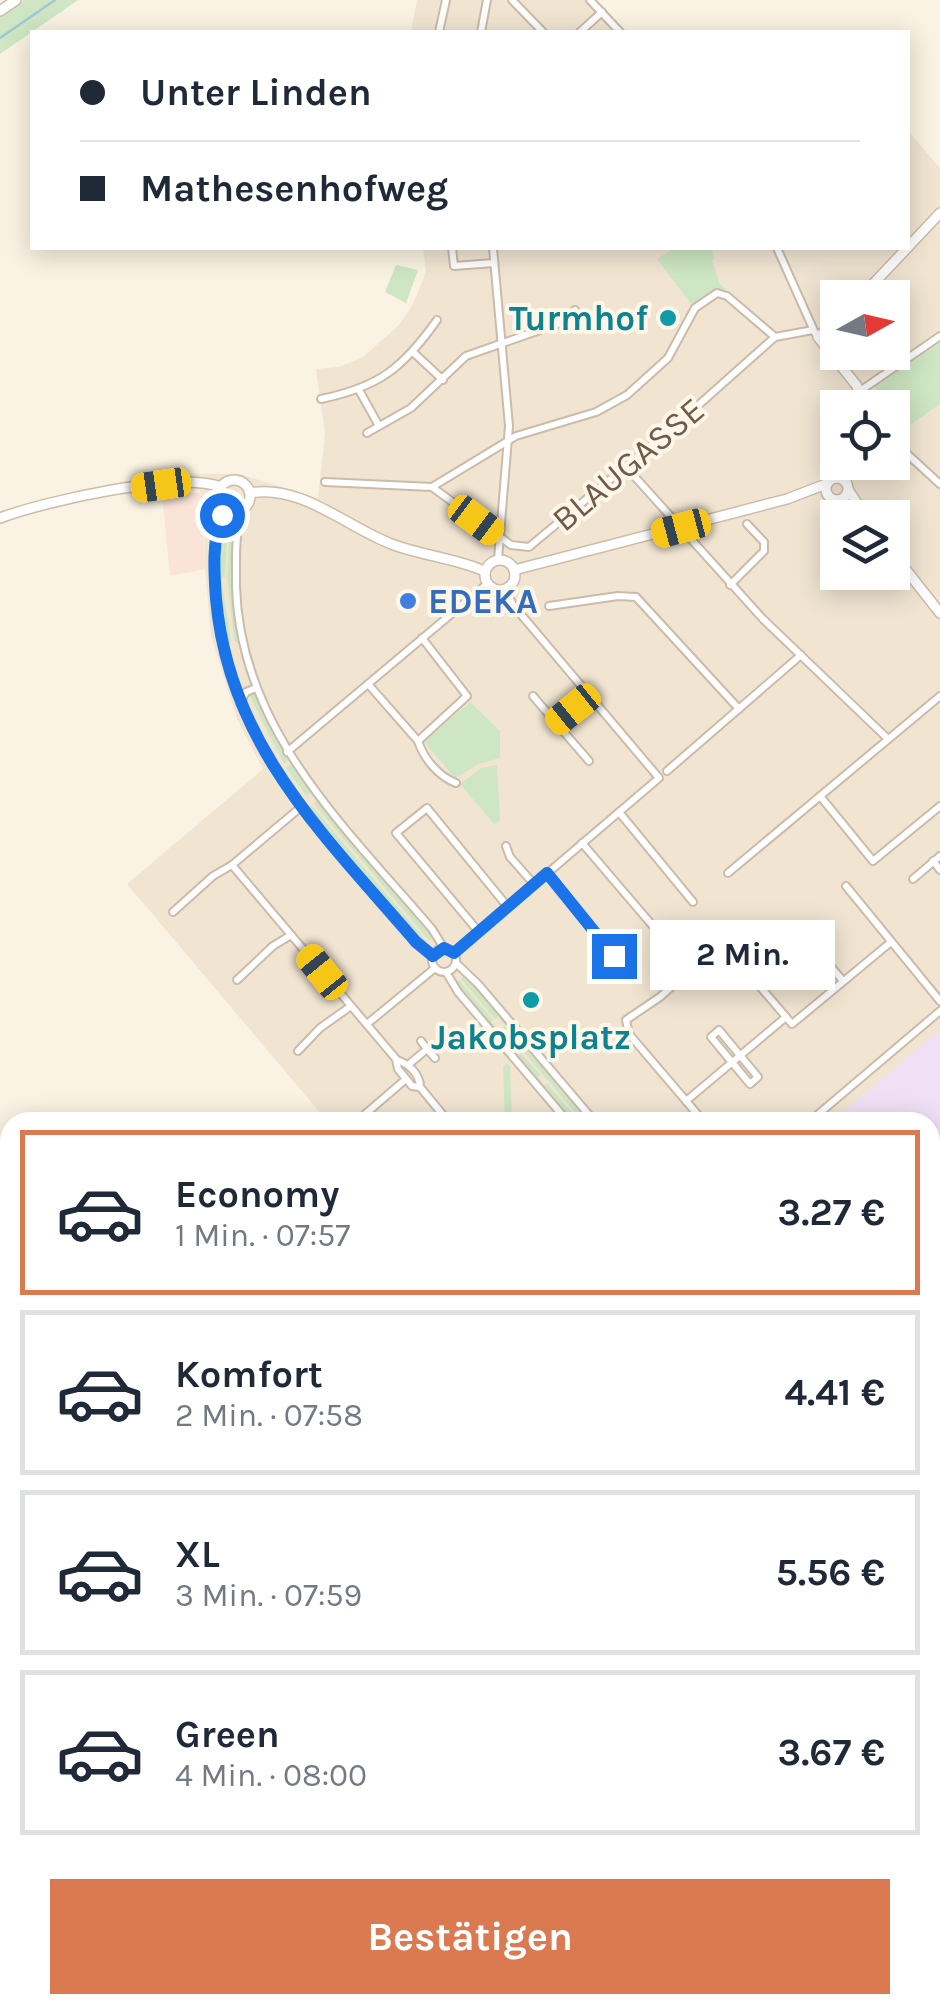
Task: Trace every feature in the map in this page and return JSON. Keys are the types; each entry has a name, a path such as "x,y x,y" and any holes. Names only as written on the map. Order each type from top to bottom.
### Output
{"street":[{"path":"0,11 16,0"},
{"path":"439,30 446,0"},
{"path":"481,30 487,0"},
{"path":"512,0 541,30"},
{"path":"590,0 618,30"},
{"path":"582,30 602,12"},
{"path":"910,244 940,213"},
{"path":"452,250 454,266 494,262"},
{"path":"493,250 508,389 508,442 498,559"},
{"path":"778,250 820,340"},
{"path":"877,280 904,250"},
{"path":"325,482 432,487 516,436 596,412 627,395 668,358 695,308 717,293 727,296 775,337 820,332"},
{"path":"367,433 411,408 466,356 560,323 575,310"},
{"path":"320,398 359,390 401,365 436,320"},
{"path":"861,390 940,336"},
{"name":"BLAUGASSE","path":"499,537 518,548 534,544 775,337"},
{"path":"414,353 443,380"},
{"path":"843,370 859,390"},
{"path":"359,390 379,426"},
{"path":"910,456 940,484"},
{"path":"626,468 730,585 888,739"},
{"path":"514,570 787,499 839,478 855,500"},
{"path":"6,515 59,502 183,482 203,482 221,488 237,480 245,484 250,493 238,522 236,594 243,644 256,688 300,774 444,948 454,953"},
{"path":"787,499 846,495 846,480"},
{"path":"829,482 836,500"},
{"path":"432,487 499,537"},
{"path":"221,488 219,501 226,510 241,511"},
{"path":"250,493 268,491 288,496 395,546 484,571"},
{"path":"226,510 218,524 215,588 223,649 240,704 267,760 302,808 416,942 433,956 435,968"},
{"path":"730,585 764,551 764,542 747,524"},
{"path":"498,559 509,562 514,570 513,582 505,589 495,590 487,584 484,571 498,559"},
{"path":"910,575 940,613"},
{"path":"286,752 487,584"},
{"path":"454,953 659,778 512,604 505,589"},
{"path":"549,606 636,597 739,710"},
{"path":"418,741 467,696 422,638"},
{"path":"667,771 801,655"},
{"path":"368,684 418,741 439,772 456,783"},
{"path":"240,704 246,692 256,688"},
{"path":"533,696 589,761"},
{"path":"556,723 590,696"},
{"path":"728,873 940,696"},
{"path":"820,796 873,861 940,806"},
{"path":"174,912 213,876 302,808"},
{"path":"478,931 396,833 427,808 507,906"},
{"path":"618,812 694,902"},
{"path":"582,843 652,925"},
{"path":"506,846 533,883"},
{"path":"912,879 937,859 940,870"},
{"path":"232,865 396,1059 406,1079 412,1086 420,1087"},
{"path":"547,873 614,956"},
{"path":"846,886 940,1001"},
{"path":"798,928 843,981"},
{"path":"237,980 291,935"},
{"path":"695,1112 629,1034 626,1020 660,997 722,942 792,1024 891,942"},
{"path":"433,956 444,948"},
{"path":"454,953 456,963 586,1112"},
{"path":"446,972 456,963"},
{"path":"435,968 446,972 458,992 560,1112"},
{"path":"367,1024 435,968"},
{"path":"298,1051 350,1006"},
{"path":"821,1112 940,1011"},
{"path":"686,1102 786,1016"},
{"path":"720,1030 758,1078 750,1084 732,1062 711,1037 720,1030"},
{"path":"421,1041 435,1058"},
{"path":"408,1065 428,1049"},
{"path":"396,1059 408,1065 441,1112"},
{"path":"368,1112 406,1079"}],"shaded area":[{"path":"417,0 585,0 612,30 411,30"},
{"path":"910,133 940,168 940,342 910,362 910,280 820,280 820,370 898,370 874,386 876,390 820,390 820,480 910,480 910,425 940,404 940,1112 320,1112 127,884 263,769 237,719 211,636 204,502 202,493 185,474 239,474 318,498 325,434 316,369 339,367 363,357 398,326 412,306 426,272 423,250 671,250 658,259 693,305 712,289 726,288 720,284 711,260 712,250 910,250"},
{"path":"162,493 202,493 205,569 170,576"},
{"path":"940,1030 940,1112 843,1112"}],"green space":[{"path":"24,0 78,0 0,54 0,16"},
{"path":"671,250 712,250 720,284 727,289 712,290 692,305 657,259"},
{"path":"396,265 418,270 406,303 385,292"},
{"path":"940,342 940,404 910,425 910,390 876,390 874,386 898,370 910,370 910,362"},
{"path":"223,523 228,524 225,577 221,578 231,641 225,646 218,581"},
{"path":"230,524 236,524 233,585 240,642 237,643 227,576"},
{"path":"254,692 289,760 284,764 248,693"},
{"path":"470,702 500,731 500,758 479,764 455,778 424,742"},
{"path":"291,764 433,938 429,940 314,804 310,793 306,795 286,768"},
{"path":"497,765 500,820 494,824 460,784 481,768"},
{"path":"284,769 309,807 427,942 424,945 293,792 279,773"},
{"path":"464,974 522,1040 517,1044 498,1017 495,1019 461,979"},
{"path":"459,980 491,1022 515,1045 509,1049 455,982"},
{"path":"527,1046 583,1112 575,1112 522,1050"},
{"path":"520,1052 540,1074 544,1085 547,1083 572,1112 563,1112 515,1056"},
{"path":"507,1063 510,1066 512,1112 505,1112 503,1067"}],"waterway":[{"path":"0,38 55,0"}],"place":[{"name":"Turmhof","path":"668,318"},
{"name":"EDEKA","path":"408,601"},
{"name":"Jakobsplatz","path":"531,1000"}],"route":[{"path":"222,515 215,564 218,624 240,704 275,772 416,942 433,956 444,948 454,953 547,873 614,956"}]}
